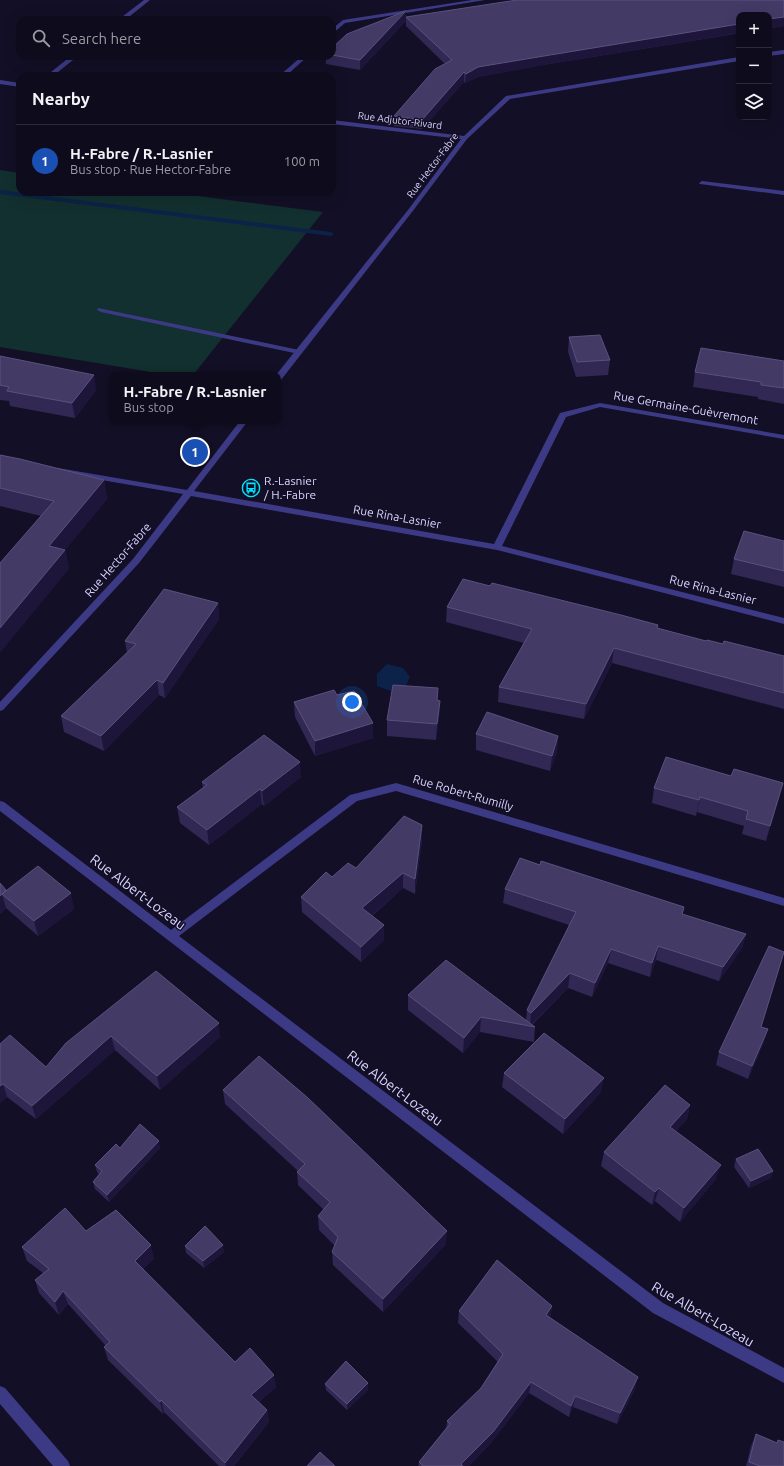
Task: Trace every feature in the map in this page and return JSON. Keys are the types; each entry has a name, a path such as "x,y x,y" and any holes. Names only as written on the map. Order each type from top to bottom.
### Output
{"street":[{"path":"126,16 147,0"},
{"path":"336,28 343,22 482,0"},
{"path":"772,54 784,52"},
{"path":"54,72 70,60"},
{"path":"287,72 300,60"},
{"name":"Rue Hector-Fabre","path":"281,374 410,211 465,138 508,98 736,60"},
{"path":"0,82 16,84"},
{"name":"Rue Adjutor-Rivard","path":"336,122 465,138"},
{"path":"702,183 784,192"},
{"path":"101,310 299,352"},
{"name":"Rue Germaine-Guèvremont","path":"497,547 563,415 600,405 784,437"},
{"name":"Rue Hector-Fabre","path":"0,708 136,561 242,424"},
{"name":"Rue Rina-Lasnier","path":"48,468 497,547 784,621"},
{"name":"Rue Robert-Rumilly","path":"171,936 354,798 396,787 784,902"},
{"name":"Rue Albert-Lozeau","path":"0,805 658,1308 784,1376"},
{"path":"0,1393 63,1466"}],"green space":[{"path":"0,170 16,172 16,196 197,196 323,212 195,372 151,372 0,347"}],"water":[{"path":"387,664 403,668 410,677 405,687 391,691 377,686 377,674"}],"building":[{"path":"517,0 784,0 784,17 772,19 772,12 736,12 736,24 478,67 466,74 464,72 422,120 394,116 435,69 452,60 406,17"},
{"path":"406,11 360,60 336,56 336,44 347,34"},
{"path":"600,335 610,360 577,362 569,337"},
{"path":"701,348 784,361 784,388 761,385 761,382 695,372"},
{"path":"0,356 94,375 72,403 7,391 9,387 0,385"},
{"path":"0,455 104,480 49,546 65,550 0,628 0,563 54,501 0,488"},
{"path":"744,531 784,541 784,571 734,559"},
{"path":"463,579 490,586 492,583 621,615 658,625 657,628 706,641 723,644 724,641 784,656 784,693 614,648 586,704 499,687 532,629 447,607"},
{"path":"164,589 218,603 163,683 157,680 101,736 61,716 136,644 125,641"},
{"path":"393,685 438,688 437,700 440,701 437,724 387,720"},
{"path":"334,690 337,695 354,691 373,723 315,741 294,702"},
{"path":"487,712 558,736 552,756 476,734"},
{"path":"264,735 300,762 262,791 260,789 207,830 177,807 207,785 202,782"},
{"path":"666,757 731,776 734,769 783,783 770,826 746,819 748,811 700,797 699,800 654,788"},
{"path":"404,816 422,825 415,879 403,873 362,908 384,925 361,947 301,897 326,872 332,877 348,863 356,868"},
{"path":"520,858 540,865 541,861 684,907 682,914 746,934 723,967 658,946 652,963 611,949 595,983 570,973 531,1013 527,1010 576,912 505,889"},
{"path":"38,866 71,893 34,921 2,894"},
{"path":"0,883 6,890 0,896"},
{"path":"769,946 784,952 761,1027 768,1029 752,1066 719,1052"},
{"path":"446,960 535,1027 481,1017 464,1038 408,995"},
{"path":"156,971 219,1023 157,1076 111,1036 32,1106 3,1084 0,1086 0,1044 10,1035 46,1067 66,1043"},
{"path":"544,1033 604,1078 565,1119 504,1073"},
{"path":"259,1056 308,1098 447,1231 383,1299 332,1252 338,1237 318,1216 330,1202 297,1172 305,1164 223,1090"},
{"path":"665,1085 690,1105 670,1127 721,1165 684,1208 659,1188 655,1192 604,1152"},
{"path":"140,1124 159,1141 107,1195 93,1182 102,1171 95,1165 116,1144 120,1148"},
{"path":"758,1149 773,1171 751,1181 736,1159"},
{"path":"65,1208 86,1231 116,1210 151,1245 135,1261 235,1362 250,1348 274,1375 251,1395 267,1410 225,1463 104,1347 110,1342 63,1291 55,1302 35,1280 49,1269 22,1247"},
{"path":"205,1226 223,1245 203,1261 185,1246"},
{"path":"497,1260 552,1306 546,1315 638,1377 620,1413 575,1396 571,1406 531,1382 493,1432 461,1464 463,1466 423,1466 419,1462 450,1424 447,1421 481,1388 503,1354 459,1311"},
{"path":"346,1361 368,1383 347,1404 325,1384"},
{"path":"756,1434 777,1443 778,1440 784,1442 784,1466 760,1466 749,1462"},
{"path":"320,1452 335,1466 307,1466"}],"waterway":[{"path":"0,192 16,194"},
{"path":"32,196 331,234"}],"place":[{"name":"H.-Fabre / R.-Lasnier","path":"195,452"},
{"name":"R.-Lasnier / H.-Fabre","path":"251,488"}]}
